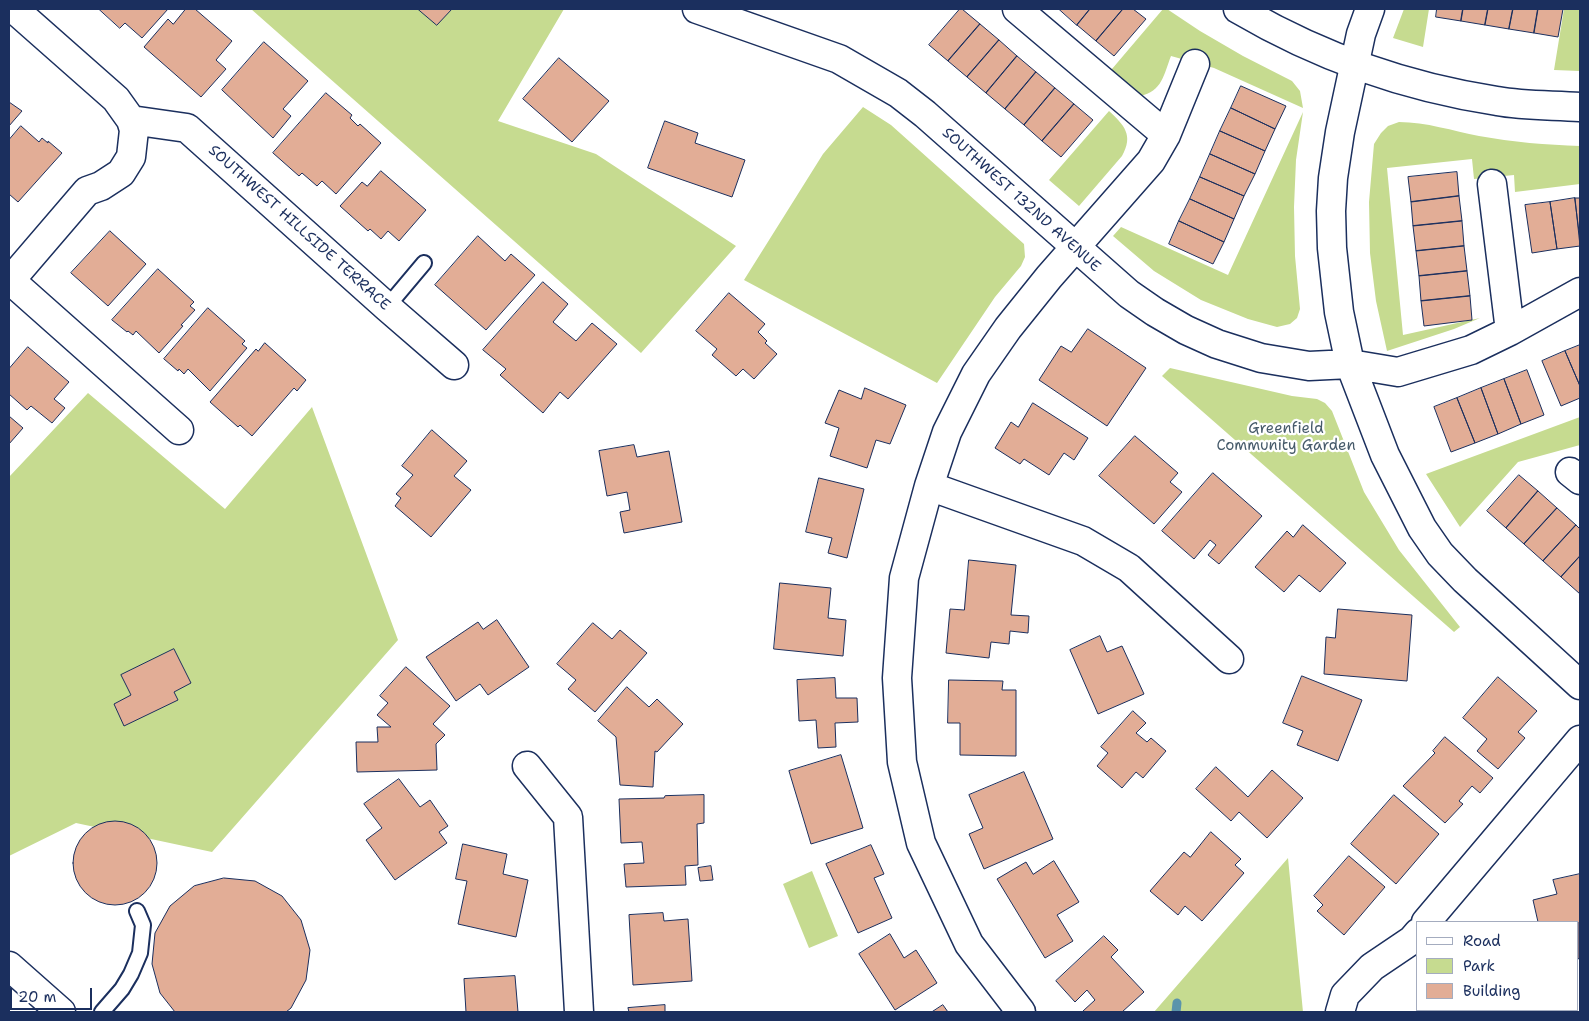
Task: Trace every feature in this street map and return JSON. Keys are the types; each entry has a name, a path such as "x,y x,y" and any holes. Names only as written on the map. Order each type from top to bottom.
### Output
{"street":[{"path":"14,9 116,99 131,120 134,130 131,158 121,173 101,186 87,191 9,281 179,430"},
{"name":"SOUTHWEST 132ND AVENUE","path":"697,9 839,59 883,84 925,114 1128,294 1186,330 1217,344 1261,358 1308,366 1350,364 1398,372 1471,350 1510,331 1580,292"},
{"path":"1018,9 1166,135"},
{"path":"1238,9 1303,43 1355,65 1422,86 1499,102 1580,107"},
{"path":"1370,9 1361,34 1340,132 1333,178 1331,211 1332,248 1339,312 1350,364 1385,455 1422,528 1440,554 1464,580 1580,686"},
{"path":"1021,1012 969,944 921,843 902,762 897,678 904,578 929,486 947,432 976,374 1008,328 1074,247 1151,161 1166,135 1195,64"},
{"name":"SOUTHWEST HILLSIDE TERRACE","path":"131,120 187,128 454,365"},
{"path":"1492,184 1510,331"},
{"path":"929,486 1083,541 1129,568 1229,659"},
{"path":"1427,921 1580,740"},
{"path":"527,766 568,817 578,1012"},
{"path":"1340,1012 1346,995 1372,967 1416,935"},
{"path":"9,966 61,1012"}],"lane":[{"path":"387,307 424,263"},
{"path":"102,1012 122,990 140,953 143,925 137,911"}],"green space":[{"path":"251,9 564,9 498,121 596,154 736,246 641,353"},
{"path":"1163,9 1167,9 1243,56 1292,81 1300,91 1303,108 1214,68 1171,56 1164,76 1158,86 1147,94 1140,96 1106,76"},
{"path":"1404,9 1429,9 1423,47 1393,38"},
{"path":"1564,9 1580,9 1580,71 1554,70"},
{"path":"863,107 891,125 1024,244 1025,257 1021,266 995,297 937,383 744,280 823,154"},
{"path":"1109,111 1126,131 1126,149 1079,206 1049,180"},
{"path":"1303,112 1296,160 1294,207 1295,256 1300,309 1297,318 1290,324 1277,327 1248,319 1201,300 1154,271 1113,236 1121,227 1228,275"},
{"path":"1399,122 1429,125 1504,140 1580,146 1580,184 1515,192 1514,175 1474,179 1472,159 1387,168 1403,335 1480,318 1454,329 1387,351 1376,301 1370,253 1369,202 1374,144 1388,126"},
{"name":"Greenfield Community Garden","path":"1170,368 1292,396 1317,399 1325,403 1332,411 1364,492 1399,550 1460,627 1454,632 1162,376"},
{"path":"88,393 225,509 312,407 398,640 212,852 76,823 9,856 9,477"},
{"path":"1580,417 1580,445 1518,462 1460,527 1426,474"},
{"path":"1288,858 1303,1012 1154,1012"},
{"path":"812,871 838,936 809,948 783,884"}],"building":[{"path":"99,9 168,9 142,38 125,23 120,28"},
{"path":"186,9 195,9 232,41 216,60 226,69 201,97 144,47 168,19 173,24"},
{"path":"418,9 452,9 437,25"},
{"path":"960,9 980,24 948,61 929,45"},
{"path":"1059,9 1090,9 1077,25"},
{"path":"1090,9 1123,9 1096,41 1077,25"},
{"path":"1123,9 1133,9 1146,19 1114,56 1096,41"},
{"path":"1437,9 1463,9 1461,21 1436,17"},
{"path":"1463,9 1488,9 1485,25 1461,21"},
{"path":"1488,9 1513,9 1509,29 1485,25"},
{"path":"1513,9 1538,9 1534,33 1509,29"},
{"path":"1538,9 1563,9 1558,37 1534,33"},
{"path":"980,24 999,40 967,77 948,61"},
{"path":"999,40 1017,56 986,93 967,77"},
{"path":"264,42 308,81 283,109 291,116 273,138 222,90"},
{"path":"1017,56 1036,72 1005,109 986,93"},
{"path":"559,58 609,101 572,142 523,99"},
{"path":"1036,72 1055,88 1024,125 1005,109"},
{"path":"1241,86 1286,106 1275,129 1231,108"},
{"path":"1055,88 1074,104 1042,141 1024,125"},
{"path":"326,93 352,115 350,118 358,126 360,124 381,143 336,194 322,181 317,186 302,173 299,176 273,153"},
{"path":"9,102 22,111 9,126"},
{"path":"1074,104 1093,120 1061,157 1042,141"},
{"path":"1231,108 1275,129 1265,151 1220,131"},
{"path":"665,121 698,133 695,143 745,160 732,197 648,168"},
{"path":"21,126 39,142 42,138 62,153 18,202 9,194 9,140"},
{"path":"1220,131 1265,151 1255,174 1210,154"},
{"path":"1210,154 1255,174 1244,196 1200,177"},
{"path":"381,171 426,210 399,241 388,231 381,239 370,229 368,231 340,206 362,182 367,186"},
{"path":"1457,172 1459,196 1411,202 1408,177"},
{"path":"1200,177 1244,196 1234,219 1190,199"},
{"path":"1459,196 1462,221 1413,226 1411,202"},
{"path":"1575,198 1580,246 1557,249 1550,202"},
{"path":"1575,198 1580,198 1580,239"},
{"path":"1190,199 1234,219 1224,242 1179,221"},
{"path":"1550,202 1557,249 1532,253 1525,205"},
{"path":"1179,221 1224,242 1213,264 1169,244"},
{"path":"1462,221 1464,246 1416,251 1413,226"},
{"path":"110,231 146,264 108,306 71,273"},
{"path":"478,236 505,261 511,254 535,275 486,330 435,285"},
{"path":"1464,246 1467,271 1419,276 1416,251"},
{"path":"158,269 194,302 190,306 195,310 159,353 136,331 133,335 112,320"},
{"path":"1467,271 1470,296 1421,301 1419,276"},
{"path":"543,282 568,304 553,322 576,341 592,323 617,344 568,399 560,392 543,413 500,375 506,369 483,350"},
{"path":"729,293 765,324 758,332 767,341 765,343 777,354 754,379 743,369 736,376 712,355 717,349 696,331"},
{"path":"1470,296 1472,320 1424,326 1421,301"},
{"path":"208,308 245,341 242,344 247,348 210,391 188,369 184,374 164,359"},
{"path":"1088,329 1146,368 1107,426 1039,380 1061,346 1071,352"},
{"path":"265,343 306,380 297,391 294,388 252,436 240,425 238,427 210,402 256,349 258,351"},
{"path":"1580,345 1580,386 1565,351"},
{"path":"28,347 69,382 54,399 65,408 52,423 31,406 27,410 9,394 9,369"},
{"path":"1565,351 1580,386 1580,398 1561,406 1542,361"},
{"path":"1527,370 1544,415 1521,424 1504,379"},
{"path":"1504,379 1521,424 1498,434 1481,388"},
{"path":"865,388 906,405 890,444 876,440 867,468 830,456 839,428 825,423 839,390 861,399"},
{"path":"1481,388 1498,434 1475,443 1457,398"},
{"path":"1457,398 1475,443 1451,452 1434,407"},
{"path":"1033,403 1088,438 1074,460 1064,453 1049,475 1024,459 1020,464 995,448 1011,422 1018,427"},
{"path":"9,416 23,428 9,444"},
{"path":"432,430 467,461 454,476 471,490 431,537 395,506 401,498 396,494 413,475 402,466"},
{"path":"1135,436 1178,473 1170,482 1182,492 1154,524 1099,476"},
{"path":"634,445 637,457 669,451 682,522 624,533 620,512 630,510 627,492 607,496 599,451"},
{"path":"1213,473 1262,516 1219,564 1208,555 1216,545 1210,540 1194,559 1162,531"},
{"path":"1519,475 1538,491 1506,528 1487,511"},
{"path":"819,478 864,489 847,558 828,553 832,538 806,532"},
{"path":"1538,491 1557,508 1524,544 1506,528"},
{"path":"1557,508 1576,525 1543,561 1524,544"},
{"path":"1303,525 1346,563 1320,592 1299,575 1284,592 1255,567 1287,531 1293,537"},
{"path":"1576,525 1580,529 1580,556 1561,577 1543,561"},
{"path":"1580,556 1580,594 1561,577"},
{"path":"969,560 1016,565 1011,615 1029,616 1028,633 1010,631 1009,644 991,642 989,658 946,653 950,609 964,610"},
{"path":"780,583 831,588 828,618 846,620 843,656 774,649"},
{"path":"1338,609 1412,615 1407,681 1324,674 1326,637 1335,638"},
{"path":"497,620 529,667 488,695 480,684 456,701 426,657 478,622 483,629"},
{"path":"593,623 612,639 620,630 647,653 595,712 568,689 576,680 557,664"},
{"path":"1100,636 1107,652 1122,646 1144,694 1098,714 1070,650"},
{"path":"174,649 191,683 174,692 178,700 124,726 114,704 131,695 121,675"},
{"path":"406,667 450,706 433,724 445,735 436,744 437,770 357,772 356,742 378,742 377,727 391,727 377,715 388,703 380,696"},
{"path":"1302,676 1362,700 1338,761 1297,745 1303,731 1283,723"},
{"path":"1498,677 1537,711 1518,732 1525,738 1498,769 1477,751 1487,739 1463,718"},
{"path":"835,678 836,698 857,698 858,722 835,723 836,747 818,748 816,720 799,721 797,680"},
{"path":"949,680 1003,681 1002,690 1016,690 1016,756 960,755 960,723 948,723"},
{"path":"627,687 649,707 657,699 683,724 657,752 655,751 653,787 620,785 616,737 598,721"},
{"path":"1133,711 1146,723 1136,733 1147,742 1151,738 1166,751 1143,778 1136,772 1122,788 1097,766 1108,753 1101,747"},
{"path":"1445,737 1493,778 1480,793 1472,786 1459,801 1463,804 1445,823 1403,786 1435,753 1433,751"},
{"path":"841,755 863,828 811,844 789,771"},
{"path":"1216,767 1248,797 1272,770 1303,798 1267,838 1239,812 1231,821 1196,789"},
{"path":"1024,772 1053,839 984,869 969,834 983,828 969,795"},
{"path":"399,779 420,807 430,800 448,826 439,832 447,843 395,880 366,840 382,828 364,804"},
{"path":"704,795 704,823 697,824 698,865 685,866 686,885 626,887 624,864 644,863 642,842 621,843 619,799"},
{"path":"1394,795 1439,834 1396,884 1351,844"},
{"path":"115,821 131,824 145,833 154,847 157,863 154,879 145,893 131,902 115,905 99,902 85,893 76,879 73,863 76,847 85,833 99,824"},
{"path":"1211,832 1241,859 1235,865 1244,873 1202,921 1185,906 1178,915 1150,891 1184,852 1190,857"},
{"path":"463,844 507,854 503,874 528,880 516,937 458,924 467,881 456,879"},
{"path":"871,845 884,874 874,878 892,918 858,933 826,864"},
{"path":"1349,856 1385,887 1344,935 1317,911 1323,905 1314,896"},
{"path":"1054,861 1079,902 1057,915 1073,941 1045,958 997,879 1026,862 1033,874"},
{"path":"711,866 713,880 700,881 698,868"},
{"path":"1580,874 1579,958 1579,921 1538,921 1533,900 1557,894 1553,880"},
{"path":"224,878 255,881 282,896 301,920 310,950 306,980 291,1008 286,1012 175,1012 160,993 152,964 155,933 170,906 194,886"},
{"path":"663,913 664,921 688,919 692,981 633,985 629,915"},
{"path":"890,934 904,958 916,950 937,983 895,1010 859,954"},
{"path":"1104,936 1118,950 1111,957 1144,992 1122,1012 1084,1012 1095,1000 1087,990 1075,1002 1056,981"},
{"path":"515,976 518,1012 466,1012 464,979"},
{"path":"665,1005 665,1012 629,1012 628,1008"},
{"path":"943,1005 948,1012 932,1012"}],"waterway":[{"path":"1176,1012 1177,1003"}]}
